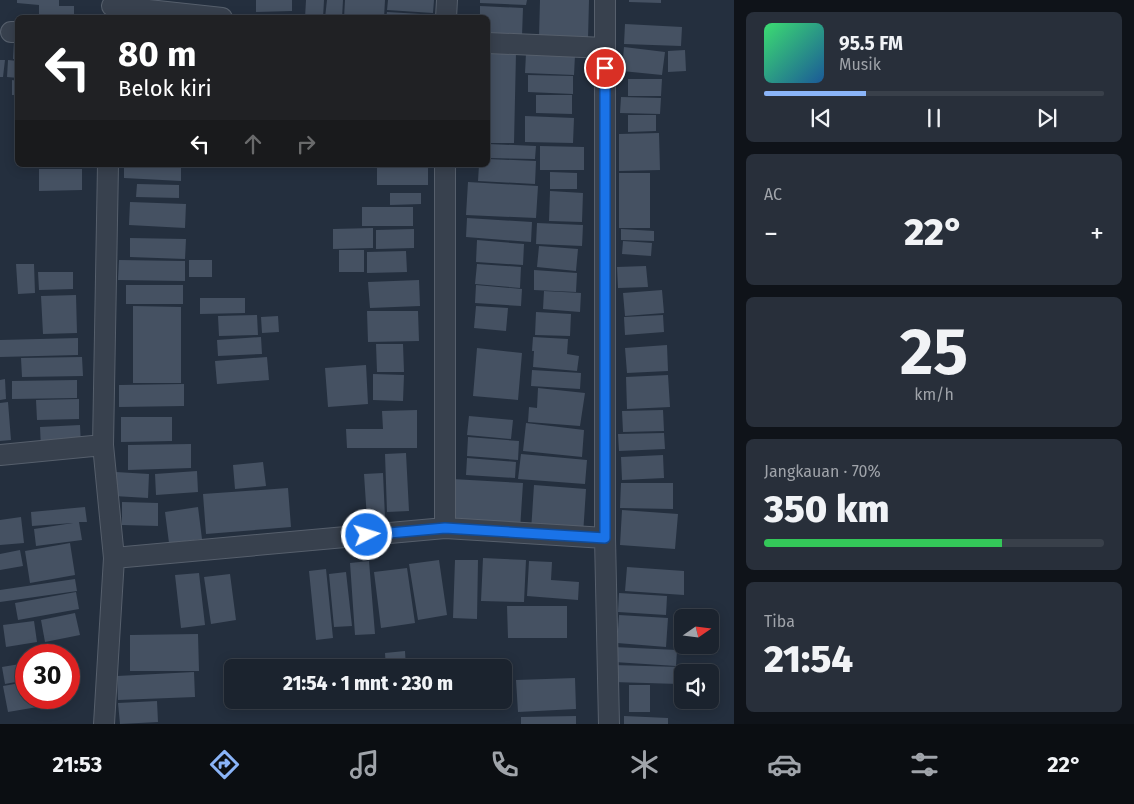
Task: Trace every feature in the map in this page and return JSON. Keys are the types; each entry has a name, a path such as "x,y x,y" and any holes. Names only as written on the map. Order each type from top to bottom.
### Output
{"street":[{"path":"446,15 447,0"},
{"path":"605,0 605,538 609,724"},
{"path":"112,8 189,15"},
{"path":"490,43 605,48"},
{"path":"104,724 114,558 103,445 108,167"},
{"path":"445,167 445,528"},
{"path":"0,455 103,445"},
{"path":"114,558 445,528 605,538"}],"building":[{"path":"17,0 59,0 59,6 74,6 74,15 39,15 39,5 17,3"},
{"path":"256,0 292,0 292,11 256,12"},
{"path":"306,0 324,0 323,15 305,15"},
{"path":"327,0 343,0 342,15 325,15"},
{"path":"345,0 385,0 384,15 344,15"},
{"path":"388,0 434,0 433,13 387,10"},
{"path":"480,0 527,0 526,5 480,3"},
{"path":"540,0 589,0 588,39 539,37"},
{"path":"629,0 661,0 661,3 629,2"},
{"path":"480,6 523,8 522,36 490,35 490,15 480,15"},
{"path":"387,12 438,15 386,15"},
{"path":"625,24 682,27 681,46 624,44"},
{"path":"14,41 15,41 15,59 13,59"},
{"path":"624,47 665,52 662,75 622,71"},
{"path":"685,50 686,71 668,72 668,51"},
{"path":"490,52 516,53 514,143 490,143"},
{"path":"526,53 575,55 574,75 525,73"},
{"path":"0,60 5,60 3,77 0,77"},
{"path":"8,60 15,61 15,78 7,77"},
{"path":"528,75 573,76 573,94 528,92"},
{"path":"628,79 662,79 661,96 628,96"},
{"path":"12,80 15,80 15,95 12,95"},
{"path":"536,95 572,95 572,114 536,113"},
{"path":"621,97 661,98 660,114 620,113"},
{"path":"628,115 656,115 656,131 628,132"},
{"path":"525,116 574,118 573,143 525,142"},
{"path":"659,133 660,170 619,171 619,134"},
{"path":"490,144 536,146 535,159 490,158"},
{"path":"540,146 584,147 584,170 540,170"},
{"path":"490,159 536,161 535,184 478,181 479,167 490,167"},
{"path":"124,167 181,167 181,181 124,178"},
{"path":"377,167 428,167 428,185 377,185"},
{"path":"39,169 82,169 82,190 39,191"},
{"path":"550,172 577,173 577,189 550,189"},
{"path":"619,173 650,173 650,228 619,228"},
{"path":"468,182 538,186 536,218 466,215"},
{"path":"137,184 179,185 179,198 136,197"},
{"path":"550,191 583,193 582,222 549,221"},
{"path":"390,193 421,193 421,204 390,205"},
{"path":"130,202 186,204 185,228 129,225"},
{"path":"362,207 413,207 413,226 362,226"},
{"path":"467,218 532,222 531,242 466,237"},
{"path":"537,223 583,225 582,246 536,244"},
{"path":"373,228 373,248 333,249 333,229"},
{"path":"414,229 414,248 376,249 376,230"},
{"path":"621,229 654,231 654,241 621,240"},
{"path":"130,238 186,239 185,259 130,257"},
{"path":"477,240 524,244 523,265 476,262"},
{"path":"623,241 652,243 651,256 622,254"},
{"path":"539,246 578,249 576,271 537,267"},
{"path":"339,250 364,250 364,272 339,272"},
{"path":"406,251 407,272 367,273 367,252"},
{"path":"119,260 185,261 185,281 118,280"},
{"path":"189,260 212,260 212,277 189,277"},
{"path":"16,264 34,264 35,293 18,294"},
{"path":"477,264 521,267 520,288 475,284"},
{"path":"646,266 648,287 618,288 617,267"},
{"path":"534,270 577,273 576,292 534,290"},
{"path":"38,272 73,272 73,289 39,290"},
{"path":"419,280 420,306 370,308 368,282"},
{"path":"126,285 183,285 183,304 126,304"},
{"path":"476,285 522,289 521,306 475,303"},
{"path":"662,290 664,313 625,316 623,293"},
{"path":"544,291 581,293 580,312 543,309"},
{"path":"76,295 77,333 43,334 41,296"},
{"path":"200,298 245,298 245,313 200,314"},
{"path":"133,306 181,307 181,383 133,383"},
{"path":"476,306 508,308 506,331 474,328"},
{"path":"367,311 418,311 419,341 368,342"},
{"path":"536,312 571,314 570,336 535,335"},
{"path":"257,315 258,335 219,336 218,316"},
{"path":"663,315 664,332 625,335 624,317"},
{"path":"278,316 279,332 262,333 261,317"},
{"path":"261,337 262,354 218,356 217,340"},
{"path":"533,337 568,339 567,354 579,356 577,371 533,367"},
{"path":"78,338 78,355 0,357 0,340"},
{"path":"376,344 403,344 404,372 377,372"},
{"path":"667,345 668,371 627,373 625,348"},
{"path":"477,348 522,353 518,400 473,396"},
{"path":"82,357 83,376 22,377 21,358"},
{"path":"267,357 269,380 217,384 215,361"},
{"path":"366,365 368,404 328,407 325,368"},
{"path":"532,370 581,373 580,389 531,386"},
{"path":"373,374 404,375 403,401 373,400"},
{"path":"668,375 670,407 627,409 626,377"},
{"path":"5,379 6,399 0,400 0,380"},
{"path":"77,380 77,398 12,399 12,381"},
{"path":"184,384 184,406 119,407 119,385"},
{"path":"538,388 585,393 580,426 528,422 529,407 537,408"},
{"path":"79,399 79,419 37,420 36,400"},
{"path":"8,402 11,440 0,441 0,403"},
{"path":"417,410 417,448 347,448 346,429 383,429 382,411"},
{"path":"663,410 664,431 623,432 622,411"},
{"path":"469,416 513,420 511,439 467,435"},
{"path":"121,417 172,417 172,441 121,442"},
{"path":"526,423 584,430 582,457 523,451"},
{"path":"80,425 81,446 41,448 40,427"},
{"path":"664,433 665,449 619,451 618,434"},
{"path":"468,437 519,441 518,460 467,456"},
{"path":"191,444 191,468 128,470 128,445"},
{"path":"406,453 409,511 387,512 385,454"},
{"path":"521,454 587,460 585,484 518,479"},
{"path":"663,455 664,478 622,480 621,457"},
{"path":"467,458 516,462 515,478 466,475"},
{"path":"263,462 266,486 235,489 233,465"},
{"path":"197,471 198,492 156,495 155,474"},
{"path":"116,472 149,474 148,498 114,496"},
{"path":"383,473 385,518 367,519 364,474"},
{"path":"452,479 523,483 520,530 449,525"},
{"path":"621,483 673,483 673,509 620,508"},
{"path":"534,485 586,489 583,535 531,531"},
{"path":"288,488 291,527 206,534 203,494"},
{"path":"122,502 158,503 158,526 122,525"},
{"path":"85,507 87,522 79,522 82,540 36,546 34,529 73,523 32,526 31,512"},
{"path":"198,507 202,539 169,543 165,512"},
{"path":"622,510 678,514 675,549 620,545"},
{"path":"21,517 24,543 0,545 0,520"},
{"path":"70,543 75,575 30,583 25,551"},
{"path":"20,550 23,566 0,570 0,554"},
{"path":"483,558 526,560 524,602 481,601"},
{"path":"439,560 447,615 418,620 409,564"},
{"path":"455,560 478,560 477,619 453,618"},
{"path":"369,561 375,634 355,635 350,563"},
{"path":"529,561 552,562 551,580 579,582 578,600 527,596"},
{"path":"627,567 684,571 684,595 625,591"},
{"path":"407,568 415,623 381,628 374,572"},
{"path":"326,569 333,638 316,640 309,571"},
{"path":"346,572 352,626 334,627 329,574"},
{"path":"199,573 205,625 181,628 175,575"},
{"path":"230,574 236,620 211,624 204,577"},
{"path":"75,579 77,591 0,602 0,590"},
{"path":"76,592 79,609 18,620 15,603"},
{"path":"619,593 667,596 666,615 618,612"},
{"path":"507,606 567,606 567,638 508,638"},
{"path":"75,613 80,635 45,642 41,620"},
{"path":"619,615 668,618 666,647 617,643"},
{"path":"34,621 37,642 15,644 6,647 3,625"},
{"path":"198,634 199,671 130,671 130,635"},
{"path":"614,647 674,650 674,654 677,654 676,664 674,666 614,662"},
{"path":"405,651 405,659 385,659 385,653"},
{"path":"15,665 15,682 5,684 2,667"},
{"path":"613,665 674,667 674,684 613,682"},
{"path":"194,672 195,697 118,700 117,676"},
{"path":"575,678 576,709 518,712 516,680"},
{"path":"15,684 15,709 26,709 8,712 3,686"},
{"path":"629,685 650,685 650,712 629,712"},
{"path":"157,701 158,722 120,724 118,703"},
{"path":"576,716 576,724 521,724 521,717"},
{"path":"624,716 668,718 668,724 624,724"}],"route":[{"path":"367,535 445,528 605,538 605,68"}]}
